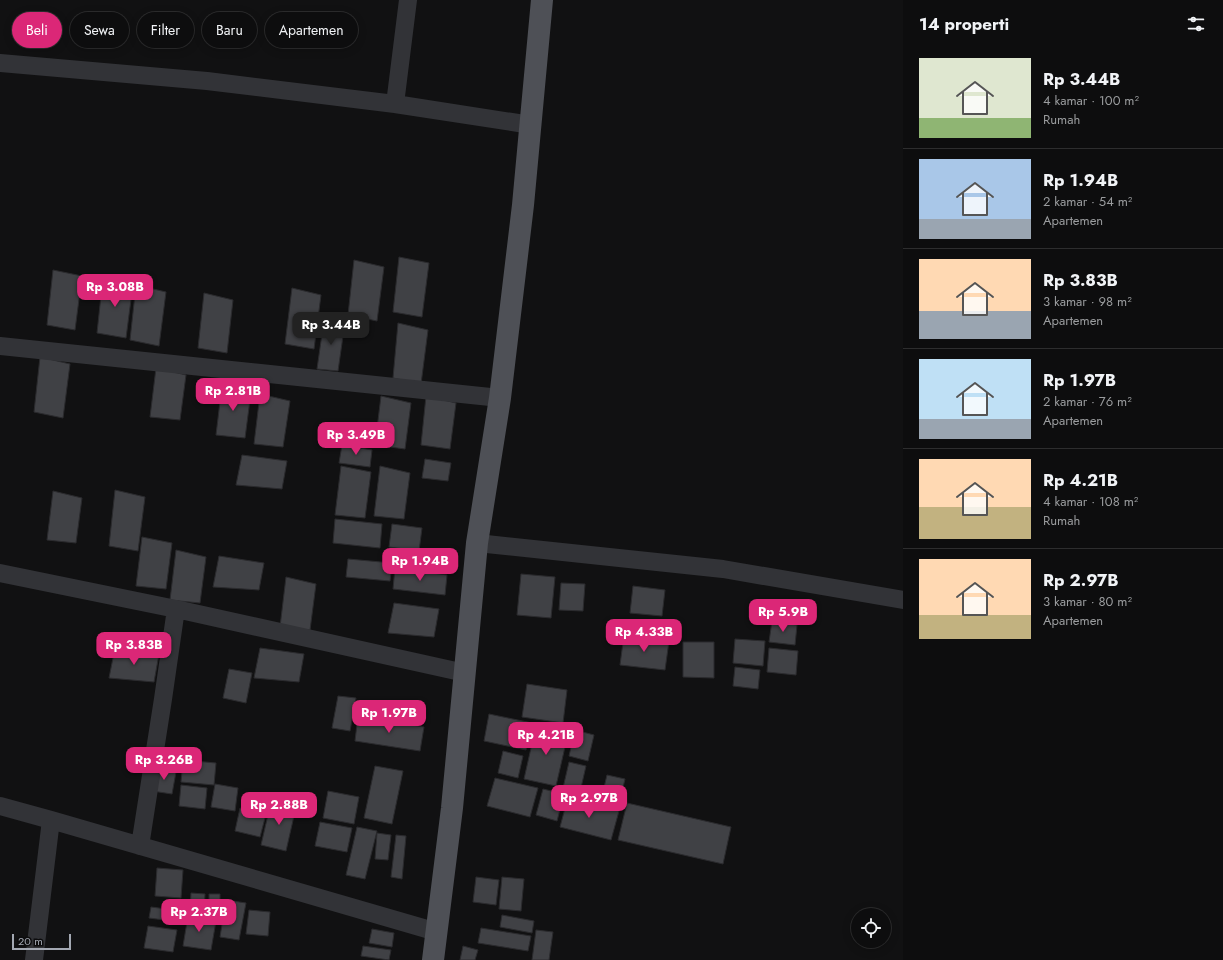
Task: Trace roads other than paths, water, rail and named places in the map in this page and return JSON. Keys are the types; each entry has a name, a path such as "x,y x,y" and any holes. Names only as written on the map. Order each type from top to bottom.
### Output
{"main road":[{"path":"433,960 452,808 477,543 500,398 531,125 542,0"}],"street":[{"path":"395,104 408,0"},
{"path":"0,63 207,81 395,104 531,125"},
{"path":"0,346 500,398"},
{"path":"477,543 723,569 903,600"},
{"path":"0,573 176,609 465,673"},
{"path":"140,846 176,609"},
{"path":"0,806 437,932"},
{"path":"34,960 50,820"}]}
